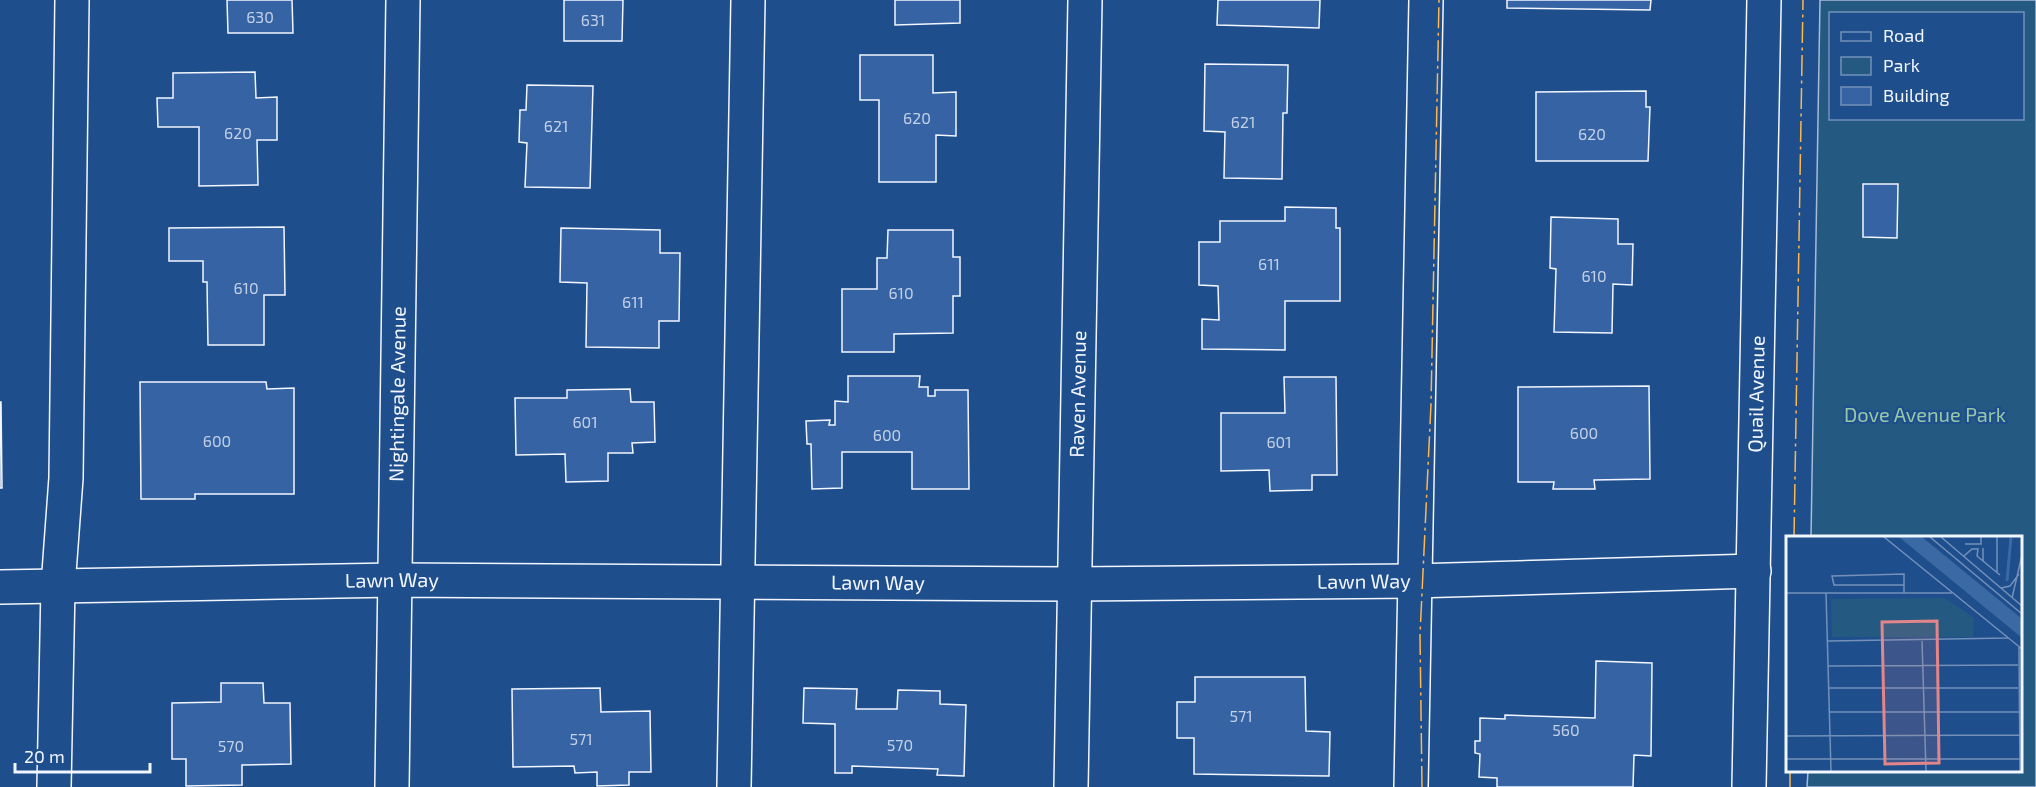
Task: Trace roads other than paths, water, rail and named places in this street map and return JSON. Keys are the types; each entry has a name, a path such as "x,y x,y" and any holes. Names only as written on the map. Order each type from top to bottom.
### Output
{"street":[{"path":"54,787 58,586 66,478 72,0"},
{"name":"Nightingale Avenue","path":"392,787 403,0"},
{"path":"734,787 748,0"},
{"name":"Raven Avenue","path":"1071,787 1085,0"},
{"path":"1411,787 1426,0"},
{"name":"Quail Avenue","path":"1749,787 1764,0"},
{"name":"Lawn Way","path":"0,587 395,580 1074,584 1414,580 1754,571"}],"park label":[{"name":"Dove Avenue Park","path":"1925,415"}]}
